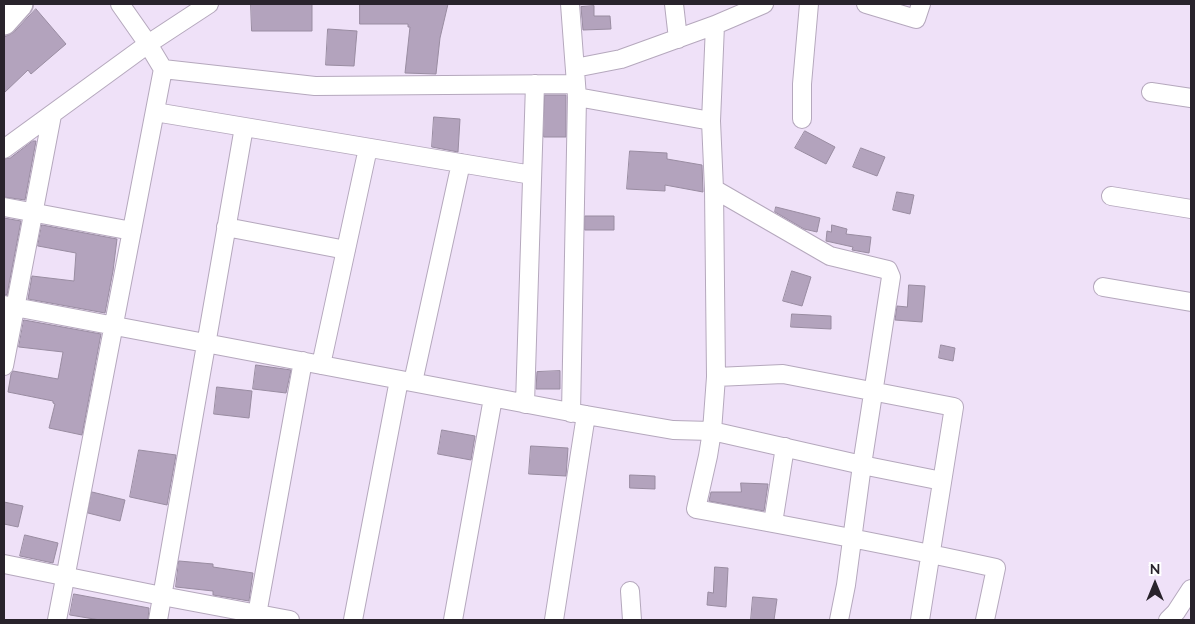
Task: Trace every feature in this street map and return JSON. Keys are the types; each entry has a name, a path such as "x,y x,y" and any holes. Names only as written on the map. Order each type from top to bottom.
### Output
{"street":[{"path":"57,620 163,69 120,4"},
{"path":"4,149 148,44 209,4"},
{"path":"554,620 578,414 576,83 570,4"},
{"path":"674,4 678,39"},
{"path":"576,83 621,59 715,25 764,4"},
{"path":"802,119 802,84 809,4"},
{"path":"866,4 916,19 921,4"},
{"path":"715,25 711,121 714,189 716,377 712,431 696,509 852,538 996,568 984,620"},
{"path":"163,69 315,86 576,83 711,121"},
{"path":"525,404 535,84"},
{"path":"1151,92 1191,98"},
{"path":"155,112 532,175"},
{"path":"4,366 9,306 33,212 52,115"},
{"path":"158,620 244,127"},
{"path":"321,365 368,148"},
{"path":"353,620 406,381 461,164"},
{"path":"714,189 830,256 888,270 891,277 862,465 846,585 839,620"},
{"path":"1111,196 1191,209"},
{"path":"4,207 132,231"},
{"path":"226,228 346,250"},
{"path":"1103,287 1191,302"},
{"path":"9,306 578,414 673,430 712,431 942,481"},
{"path":"256,617 303,361"},
{"path":"716,377 783,374 954,407 920,620"},
{"path":"453,620 493,398"},
{"path":"772,523 785,447"},
{"path":"4,564 256,617 290,620"},
{"path":"1168,620 1176,612 1191,589"},
{"path":"630,592 632,620"}],"building":[{"path":"251,4 312,4 312,31 252,31"},
{"path":"360,4 448,4 440,38 436,74 405,73 410,27 408,27 408,24 360,24"},
{"path":"594,6 594,16 610,16 611,29 583,30 581,7"},
{"path":"36,9 66,44 31,74 28,70 4,93 4,37 14,32"},
{"path":"328,29 357,31 354,66 326,65"},
{"path":"545,95 566,95 566,137 544,137"},
{"path":"434,117 460,119 458,152 432,147"},
{"path":"805,131 835,147 826,164 795,148"},
{"path":"33,141 36,141 25,200 4,197 4,159 10,158"},
{"path":"861,148 885,157 877,176 853,167"},
{"path":"630,151 667,153 667,159 702,165 703,192 665,185 665,191 627,189"},
{"path":"897,192 914,195 910,214 893,210"},
{"path":"776,207 820,218 817,232 804,229 775,212"},
{"path":"585,216 614,216 614,230 585,230"},
{"path":"4,218 21,221 7,295 4,295"},
{"path":"42,225 117,239 105,313 28,299 32,276 74,281 76,253 38,246"},
{"path":"832,225 847,229 846,234 871,237 869,253 852,250 853,247 826,241 827,231 831,232"},
{"path":"792,271 811,277 802,306 783,301"},
{"path":"909,285 925,286 922,322 895,320 897,306 907,307"},
{"path":"792,314 831,316 831,329 791,327"},
{"path":"24,320 101,334 82,435 49,428 55,404 53,401 8,392 13,371 58,379 63,352 19,347"},
{"path":"941,345 955,348 953,361 939,358"},
{"path":"256,365 291,370 286,393 253,389"},
{"path":"560,371 560,389 536,389 537,372"},
{"path":"217,387 252,391 249,418 214,414"},
{"path":"442,430 475,436 471,460 438,454"},
{"path":"531,446 568,448 566,476 529,474"},
{"path":"139,450 176,455 167,505 130,497"},
{"path":"630,475 655,476 655,489 630,488"},
{"path":"741,483 768,484 764,511 709,501 711,492 741,492"},
{"path":"92,492 125,500 120,521 88,513"},
{"path":"4,502 23,506 18,527 4,524"},
{"path":"25,535 58,543 53,563 20,556"},
{"path":"179,561 213,564 213,567 253,573 249,601 213,595 213,591 176,587"},
{"path":"715,567 728,568 726,607 707,605 708,592 713,593"},
{"path":"74,594 149,608 148,620 100,620 70,615"},
{"path":"753,597 777,599 774,620 751,620"}]}
